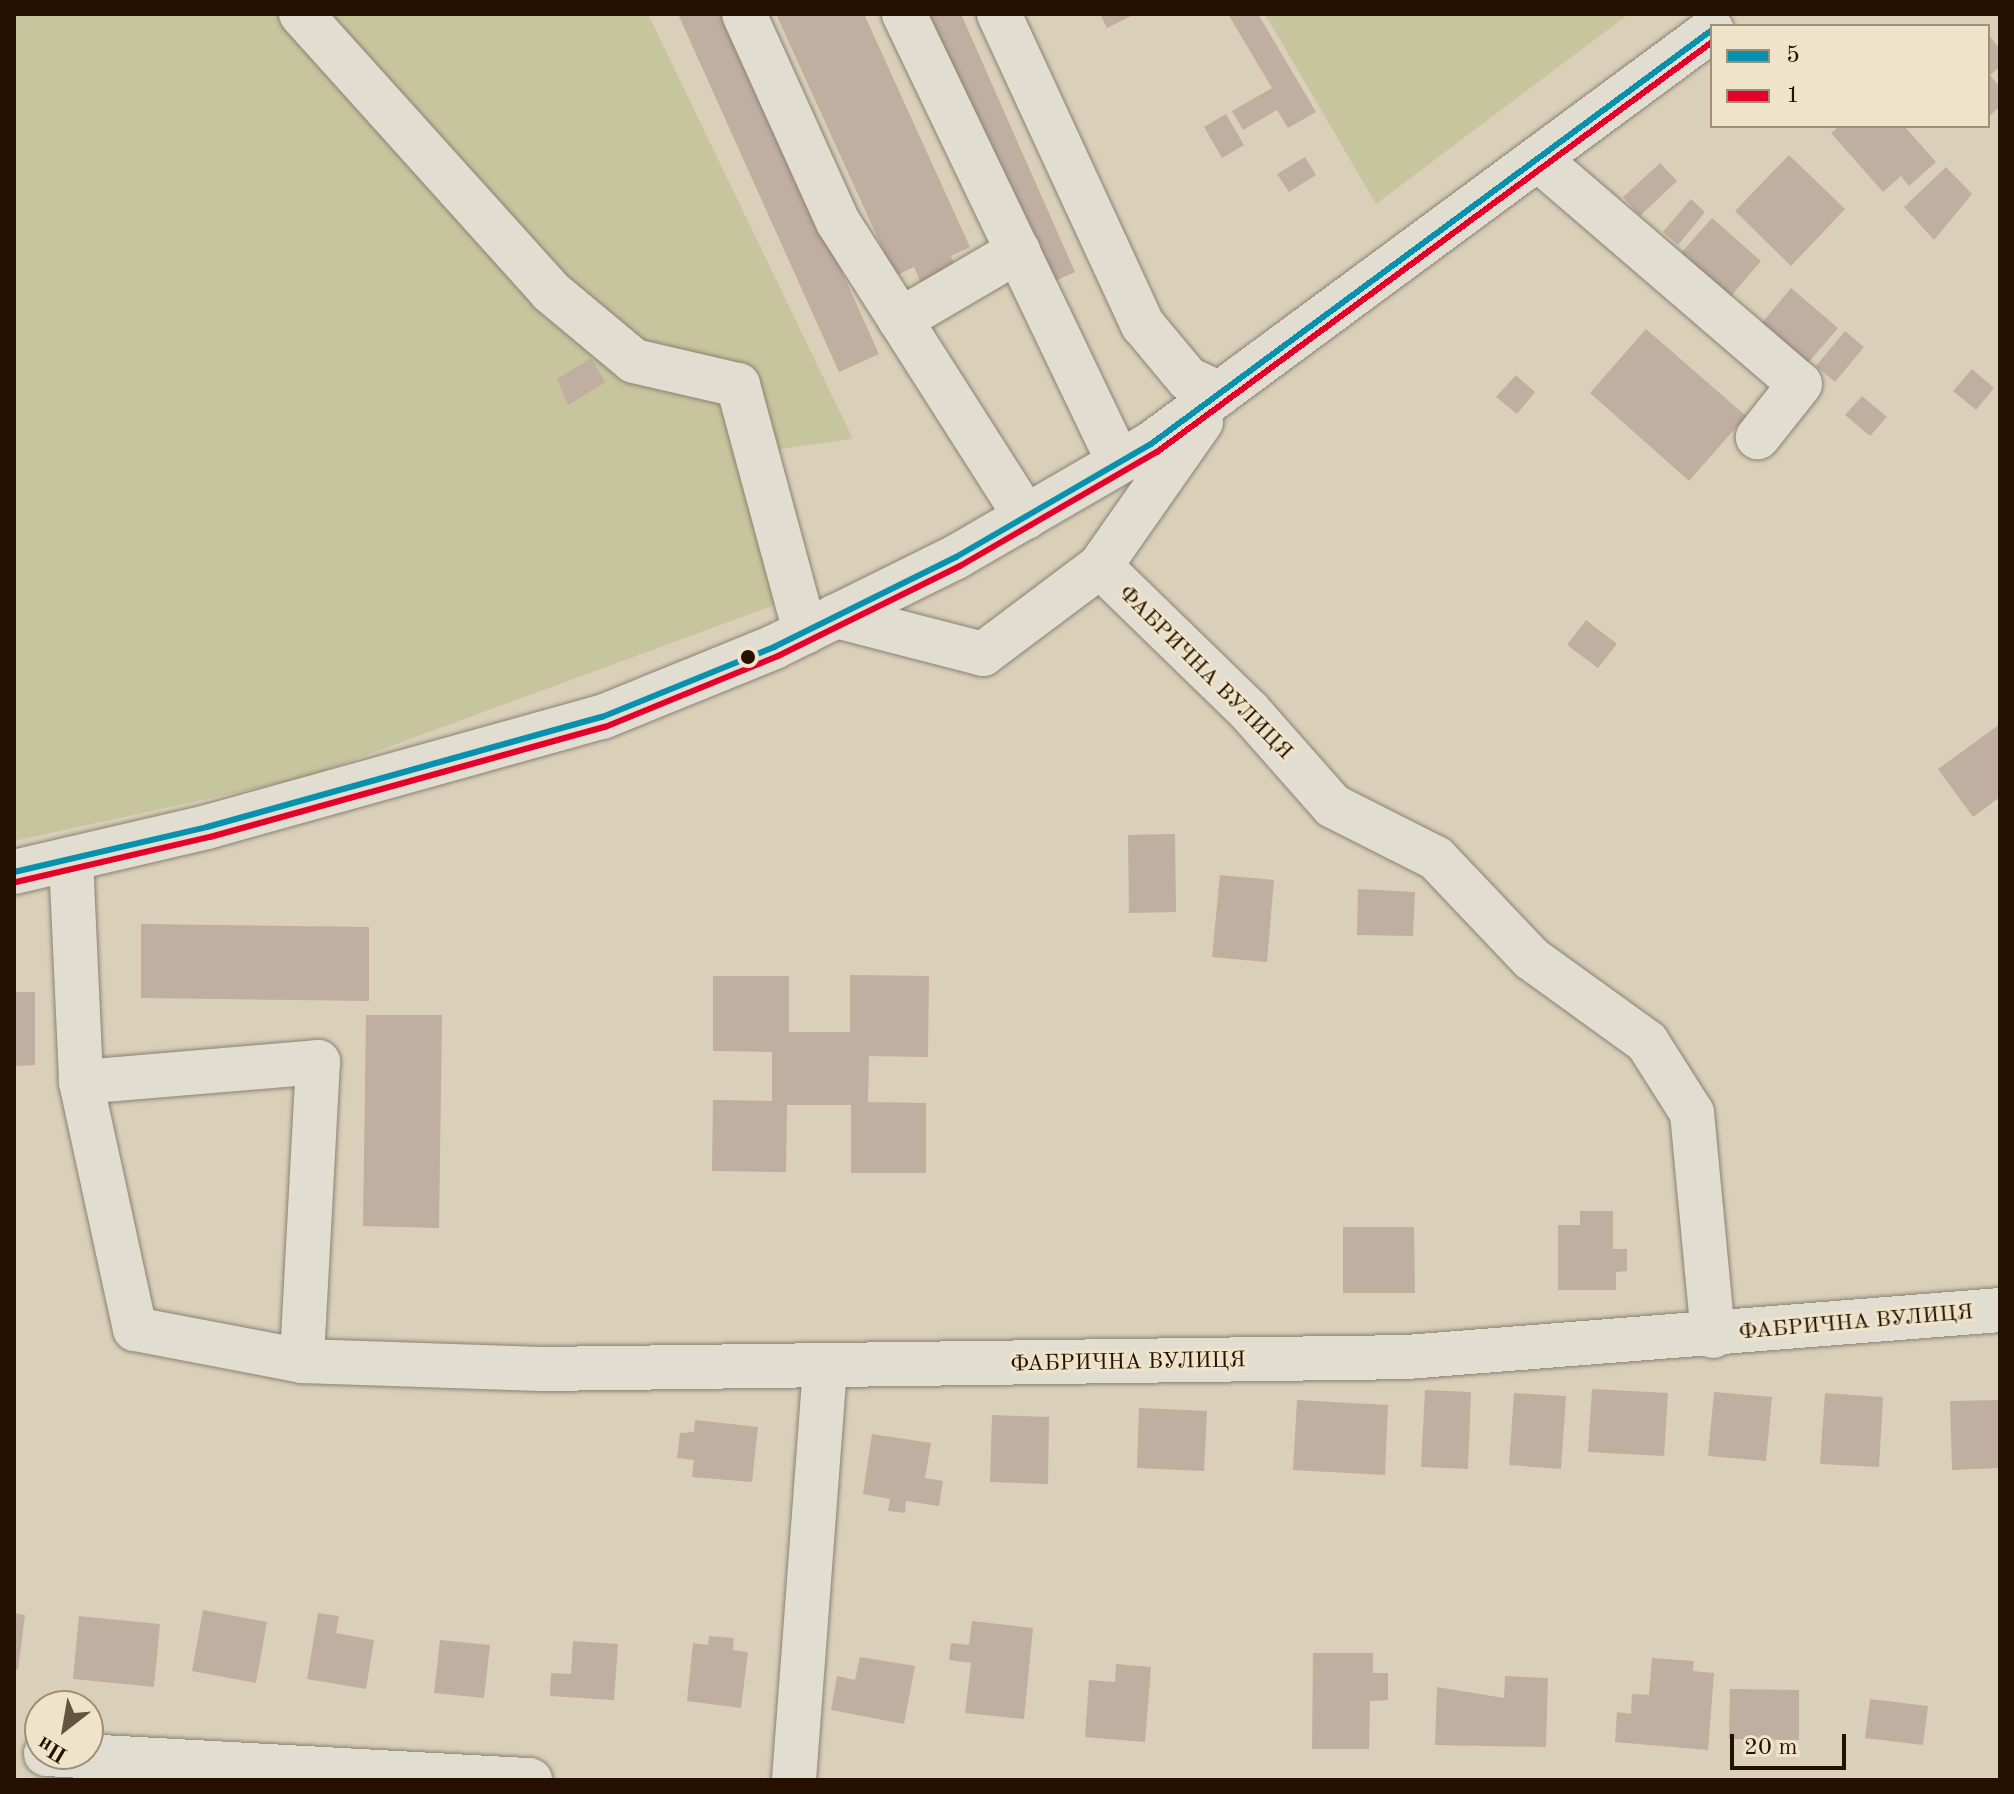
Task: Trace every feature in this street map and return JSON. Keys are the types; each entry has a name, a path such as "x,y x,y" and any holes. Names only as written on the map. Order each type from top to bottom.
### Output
{"street":[{"path":"301,14 550,291 634,361 738,385 821,624"},
{"path":"744,14 838,222 1026,517"},
{"path":"904,14 1119,462"},
{"path":"999,14 1143,325 1188,379 1220,394"},
{"path":"14,872 602,717 821,624 1026,517 1119,462 1220,394 1710,31"},
{"path":"1538,159 1800,384 1758,437"},
{"path":"900,320 1018,251"},
{"name":"ФАБРИЧНА ВУЛИЦЯ","path":"1220,394 1100,566 1250,712 1333,806 1436,858 1532,959 1647,1042 1692,1113 1713,1336"},
{"path":"821,624 983,654 1100,566"},
{"path":"71,859 81,1082 318,1062 302,1361"},
{"name":"ФАБРИЧНА ВУЛИЦЯ","path":"81,1082 135,1329 302,1361 542,1369 1391,1357 1713,1336 2000,1310"},
{"path":"794,1780 825,1367"},
{"path":"104,1757 530,1780"}],"shaded area":[{"path":"14,14 648,14 853,439 772,450 810,592 307,777 14,841"},
{"path":"1265,14 1629,14 1376,204"}],"building":[{"path":"678,14 725,14 879,354 839,372"},
{"path":"776,14 864,14 970,247 951,256 958,272 923,288 914,267 895,276"},
{"path":"920,14 961,14 1075,272 1044,286"},
{"path":"1100,14 1135,14 1107,28"},
{"path":"1228,14 1258,14 1316,112 1288,128 1277,110 1243,130 1232,111 1272,88"},
{"path":"1990,36 2000,49 2000,67 1990,75"},
{"path":"1990,75 2000,87 2000,107 1990,115"},
{"path":"1226,114 1244,145 1222,158 1204,127"},
{"path":"1837,128 1906,128 1936,162 1909,186 1901,176 1883,192 1831,133"},
{"path":"1789,155 1845,209 1791,266 1735,211"},
{"path":"1305,157 1316,175 1289,192 1277,174"},
{"path":"1660,163 1677,181 1640,216 1623,197"},
{"path":"1946,167 1972,194 1934,240 1904,207"},
{"path":"1691,199 1705,212 1678,245 1663,232"},
{"path":"1712,218 1761,261 1731,296 1681,253"},
{"path":"1791,288 1838,328 1808,363 1761,324"},
{"path":"1646,329 1746,416 1689,481 1590,393"},
{"path":"1845,331 1864,347 1835,382 1816,366"},
{"path":"591,358 605,382 568,405 557,379"},
{"path":"1972,369 1994,388 1976,410 1953,391"},
{"path":"1516,375 1535,392 1517,414 1496,397"},
{"path":"1862,396 1887,417 1870,436 1845,415"},
{"path":"1586,620 1617,644 1598,668 1567,645"},
{"path":"2000,724 2000,797 1973,817 1938,769"},
{"path":"1175,834 1176,912 1129,913 1128,835"},
{"path":"1220,875 1274,880 1267,962 1212,957"},
{"path":"1358,889 1415,892 1413,936 1357,935"},
{"path":"141,924 369,927 369,1001 141,998"},
{"path":"850,975 929,976 928,1057 869,1056 868,1102 926,1103 926,1173 851,1173 851,1105 787,1105 786,1172 712,1171 713,1100 772,1101 772,1052 713,1051 713,976 789,976 789,1032 850,1032"},
{"path":"14,992 35,992 35,1065 14,1066"},
{"path":"366,1015 442,1015 439,1228 363,1226"},
{"path":"1580,1211 1613,1211 1613,1249 1627,1249 1627,1271 1616,1272 1616,1290 1558,1290 1558,1225 1580,1225"},
{"path":"1343,1227 1414,1227 1415,1293 1343,1293"},
{"path":"1592,1389 1668,1393 1664,1456 1588,1452"},
{"path":"1425,1390 1471,1392 1468,1469 1421,1467"},
{"path":"1714,1392 1772,1397 1766,1461 1708,1456"},
{"path":"1514,1393 1566,1396 1561,1469 1509,1465"},
{"path":"1825,1393 1883,1397 1879,1467 1820,1464"},
{"path":"1297,1400 1388,1405 1385,1475 1293,1470"},
{"path":"2000,1400 2000,1468 1952,1470 1950,1401"},
{"path":"1139,1408 1207,1411 1204,1471 1137,1468"},
{"path":"992,1415 1049,1417 1048,1484 990,1482"},
{"path":"695,1420 758,1427 752,1482 692,1477 694,1460 677,1458 680,1433 694,1432"},
{"path":"872,1434 931,1443 925,1478 943,1481 939,1506 906,1501 905,1513 888,1511 890,1499 863,1494"},
{"path":"203,1610 267,1622 256,1683 192,1671"},
{"path":"14,1613 25,1615 18,1670 14,1669"},
{"path":"318,1613 339,1616 336,1633 374,1640 366,1689 307,1679"},
{"path":"79,1616 160,1624 154,1687 73,1679"},
{"path":"972,1621 1033,1628 1024,1719 965,1713 971,1663 949,1660 951,1643 969,1645"},
{"path":"709,1636 734,1638 733,1650 748,1652 741,1708 687,1701 693,1643 708,1645"},
{"path":"440,1640 490,1645 484,1698 434,1693"},
{"path":"573,1641 618,1644 614,1700 550,1696 551,1673 571,1674"},
{"path":"1313,1653 1373,1653 1373,1673 1388,1673 1388,1700 1370,1701 1369,1749 1312,1749"},
{"path":"860,1657 915,1666 904,1724 831,1710 837,1676 855,1680"},
{"path":"1652,1658 1694,1661 1693,1671 1714,1673 1708,1750 1615,1742 1617,1712 1631,1714 1632,1694 1649,1695"},
{"path":"1116,1664 1151,1667 1145,1742 1085,1737 1089,1680 1115,1682"},
{"path":"1505,1676 1548,1678 1546,1747 1435,1745 1437,1687 1504,1698"},
{"path":"1730,1689 1799,1690 1799,1740 1729,1739"},
{"path":"1870,1699 1928,1706 1923,1745 1865,1738"}],"transit line":[{"name":"5","path":"14,872 207,827 602,717 774,647 956,557 1151,444 1710,31"},
{"name":"1","path":"16,882 210,837 605,727 778,656 960,566 1157,452 1710,43"}]}
